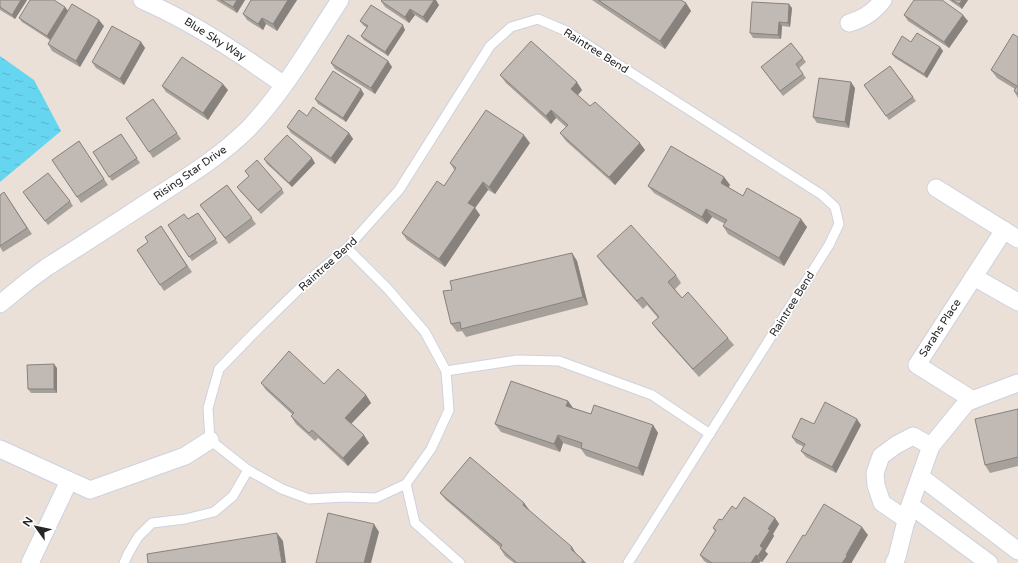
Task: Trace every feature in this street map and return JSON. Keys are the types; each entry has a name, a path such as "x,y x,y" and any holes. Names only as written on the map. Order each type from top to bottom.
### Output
{"street":[{"name":"Blue Sky Way","path":"142,0 172,13 201,29 284,85"},
{"name":"Rising Star Drive","path":"0,304 47,267 189,176 218,155 248,129 262,114 284,85 340,0"},
{"path":"850,23 860,20 869,14 883,0"},
{"path":"936,188 1018,239"},
{"name":"Sarahs Place","path":"973,400 917,364 1004,230"},
{"path":"974,277 1018,302"},
{"path":"894,563 931,446 967,402 1018,383"},
{"path":"931,446 913,436 896,445 882,456 875,472 876,485 882,503 909,512 989,563"},
{"path":"0,449 90,490 185,456 210,440"},
{"path":"921,477 1018,551"},
{"path":"30,563 69,481"}],"lane":[{"name":"Raintree Bend","path":"210,440 208,408 219,369 292,296 348,248 398,190 490,46 511,27 538,19 566,31 822,196 835,207 839,224 829,245 628,563"},
{"path":"210,440 248,470 282,489 309,499 345,497 376,498 406,484 431,449 449,410 446,371 425,332 387,288 348,248"},
{"path":"446,371 517,360 558,361 652,395 710,434"},
{"path":"124,563 138,537 152,523 185,519 214,512 233,496 248,470"},
{"path":"406,484 415,523 460,563"}],"water":[{"path":"0,56 34,80 61,131 0,182"}],"building":[{"path":"0,0 21,0 12,15 0,7"},
{"path":"30,0 54,0 65,7 47,36 19,18"},
{"path":"221,0 237,0 233,7"},
{"path":"251,0 288,0 273,24 262,18 258,24 243,14"},
{"path":"434,0 423,17 410,9 405,17 381,1"},
{"path":"598,0 681,0 686,3 660,41"},
{"path":"914,0 942,0 963,15 944,42 904,15"},
{"path":"952,0 962,0 959,4"},
{"path":"752,2 789,4 788,23 779,22 778,35 750,33"},
{"path":"72,4 99,20 76,61 48,44"},
{"path":"371,5 403,25 385,52 361,36 368,26 360,21"},
{"path":"112,26 141,42 120,79 92,62"},
{"path":"917,33 940,47 924,74 892,54 902,36 911,42"},
{"path":"1013,34 1018,37 1018,94 1014,91 1017,86 991,70"},
{"path":"348,35 388,61 371,88 331,63"},
{"path":"531,41 577,82 571,89 590,106 595,102 640,143 609,177 560,133 568,125 551,110 546,116 500,75"},
{"path":"791,43 803,58 796,64 803,74 780,91 761,67"},
{"path":"182,57 223,84 203,113 162,86"},
{"path":"890,66 913,97 886,116 864,85"},
{"path":"333,71 361,89 343,118 315,99"},
{"path":"819,78 851,82 845,122 813,117"},
{"path":"153,99 177,133 149,152 126,118"},
{"path":"313,107 349,133 331,158 287,127 299,110 307,116"},
{"path":"486,110 524,135 489,187 483,182 468,203 475,207 439,259 402,233 437,181 444,186 456,168 450,163"},
{"path":"121,134 137,158 109,177 93,152"},
{"path":"287,135 312,158 289,183 264,159"},
{"path":"79,141 104,179 77,197 52,160"},
{"path":"671,146 724,177 721,183 743,196 747,188 801,219 779,258 723,226 727,220 706,209 702,217 648,186"},
{"path":"257,160 282,189 258,210 237,187 249,176 245,171"},
{"path":"48,173 70,201 45,221 23,192"},
{"path":"227,185 252,218 225,238 200,205"},
{"path":"4,192 27,228 0,246 0,195"},
{"path":"198,213 216,239 189,257 168,225 184,214 188,219"},
{"path":"631,225 676,275 668,282 682,298 688,292 728,338 693,369 652,323 659,317 642,297 637,301 597,256"},
{"path":"161,226 187,266 160,285 137,250 148,242 145,237"},
{"path":"572,253 583,297 461,329 460,322 451,324 443,291 452,290 450,281"},
{"path":"289,351 324,384 338,369 366,395 345,418 364,435 343,458 312,430 309,433 291,416 294,413 261,383"},
{"path":"54,364 54,389 28,389 27,365"},
{"path":"511,381 568,401 566,406 591,414 594,405 653,425 638,468 581,448 582,443 558,435 554,444 495,424"},
{"path":"825,402 857,419 832,467 801,451 805,444 792,437 801,418 814,424"},
{"path":"1018,409 1018,457 985,465 975,419"},
{"path":"470,457 524,503 523,505 572,547 571,549 583,560 581,563 517,563 500,548 502,545 440,493"},
{"path":"744,497 775,518 768,529 770,530 760,546 763,548 751,563 712,563 700,555 716,530 713,528 719,519 722,520 732,506 736,509"},
{"path":"824,504 862,527 846,555 847,556 842,563 786,563 803,535 805,536"},
{"path":"328,513 374,524 364,563 316,563"},
{"path":"277,533 282,563 148,563 147,554"}]}
